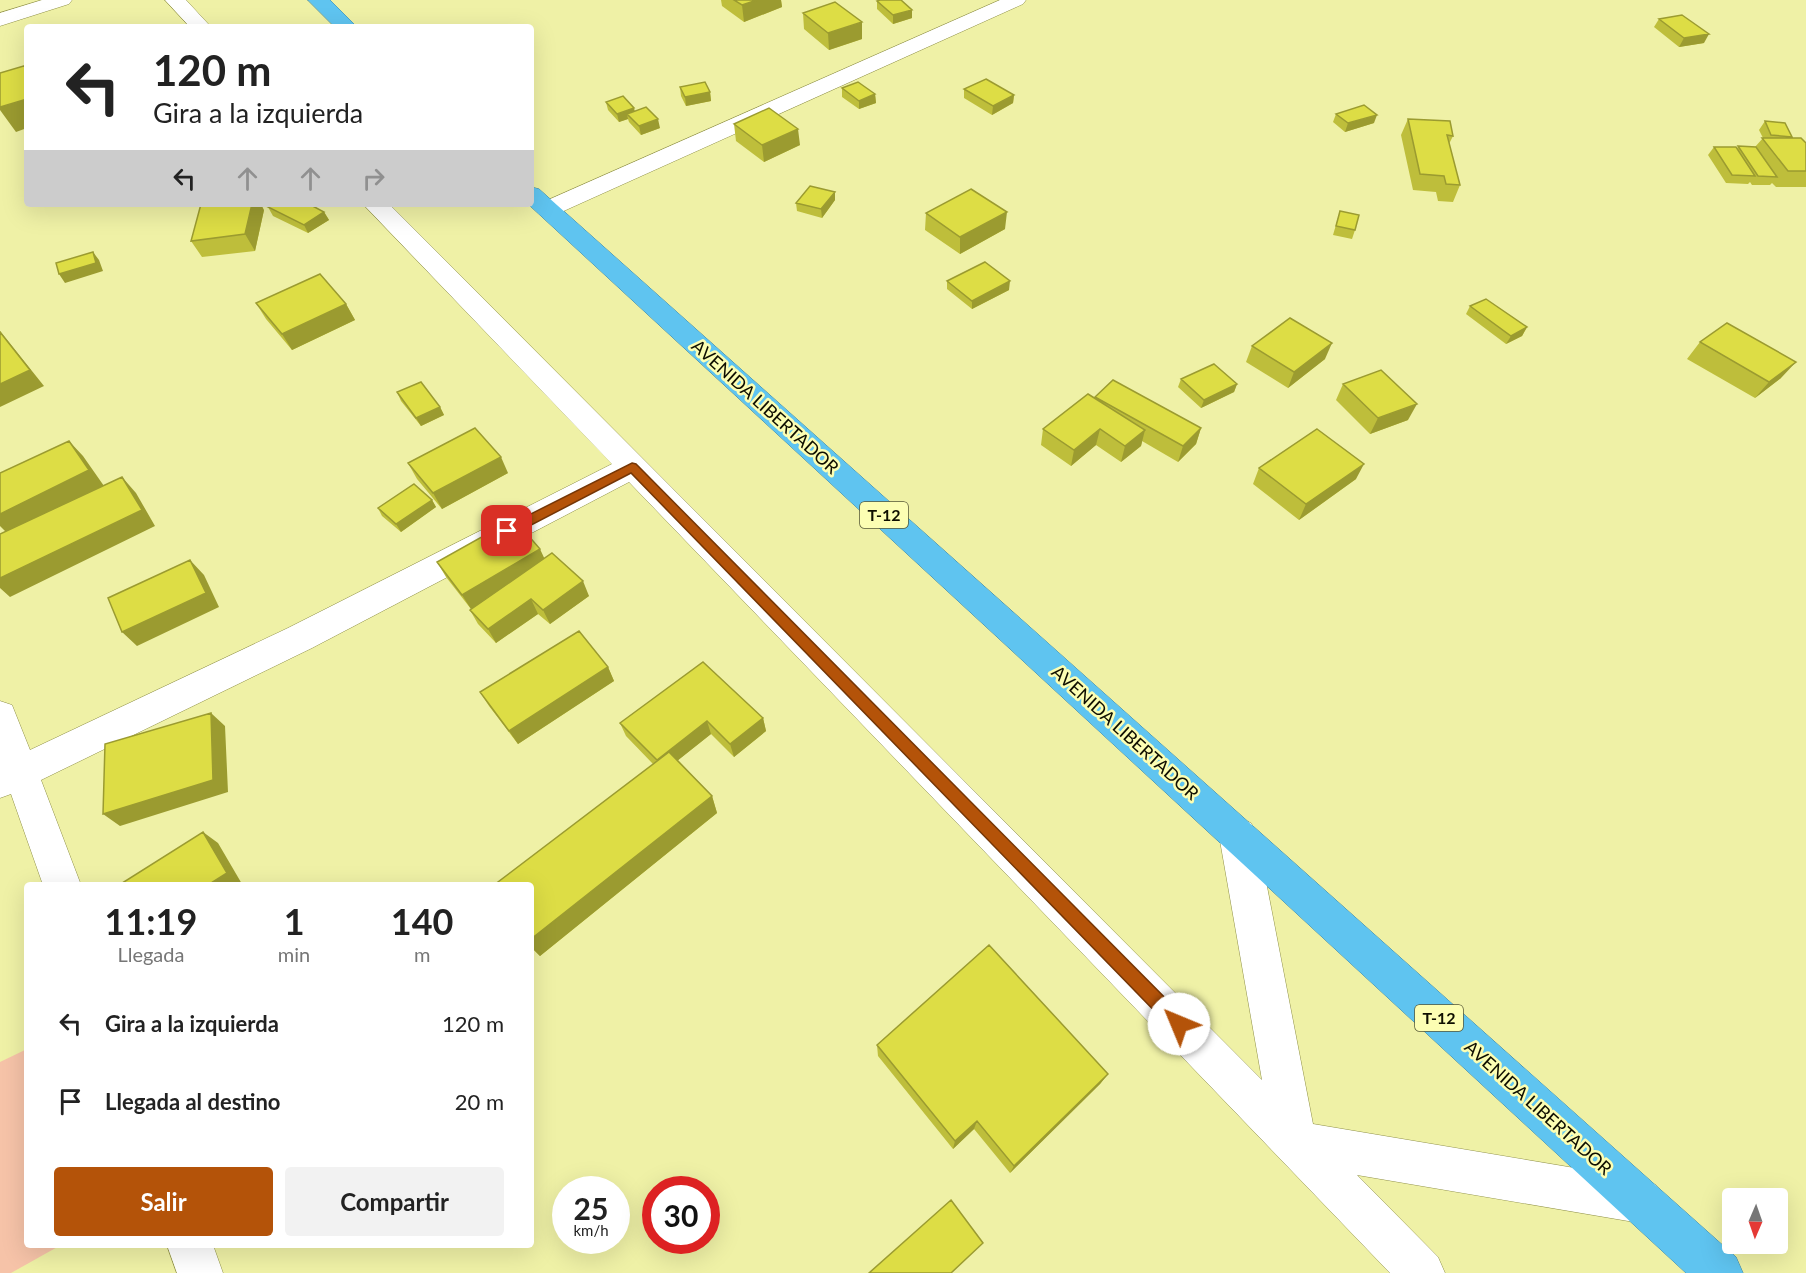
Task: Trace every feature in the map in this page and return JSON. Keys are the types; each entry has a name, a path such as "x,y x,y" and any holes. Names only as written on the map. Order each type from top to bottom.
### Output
{"highway":[{"path":"318,0 344,24"},
{"name":"AVENIDA LIBERTADOR","path":"539,201 1720,1273"}],"street":[{"path":"0,20 62,0"},
{"path":"175,0 198,24"},
{"path":"539,201 1016,0"},
{"path":"378,207 1422,1273"},
{"path":"10,777 300,638 632,467"},
{"path":"0,716 10,777 61,882"},
{"path":"1238,835 1295,1143"},
{"path":"1295,1143 1640,1201"},
{"path":"191,1248 200,1273"}],"shaded area":[{"path":"24,1050 24,1248 56,1248 11,1273 0,1273 0,1062"}],"building":[{"path":"734,0 757,0 742,5"},
{"path":"901,0 912,10 893,15 877,1"},
{"path":"835,2 862,22 828,33 803,13"},
{"path":"1682,15 1709,34 1684,38 1659,19"},
{"path":"24,66 24,100 0,107 0,73"},
{"path":"986,79 1014,95 993,106 964,89"},
{"path":"705,82 710,92 685,97 680,87"},
{"path":"858,82 875,94 859,101 842,88"},
{"path":"623,96 634,108 617,114 606,102"},
{"path":"1364,105 1377,115 1348,123 1336,114"},
{"path":"646,107 658,119 639,126 627,114"},
{"path":"769,108 798,129 762,145 734,124"},
{"path":"1408,119 1450,121 1453,136 1447,135 1460,185 1446,184 1444,176 1420,174"},
{"path":"1765,121 1785,123 1792,137 1771,135"},
{"path":"1762,138 1801,138 1806,143 1806,171 1788,171"},
{"path":"1738,146 1756,147 1777,177 1758,176"},
{"path":"1714,147 1736,147 1755,176 1732,175"},
{"path":"810,186 835,192 821,209 796,203"},
{"path":"971,189 1007,212 960,237 926,213"},
{"path":"200,207 251,207 245,234 191,241"},
{"path":"268,207 315,207 324,212 304,225"},
{"path":"1340,211 1359,215 1355,230 1336,226"},
{"path":"93,252 96,263 59,274 56,263"},
{"path":"985,262 1010,281 972,301 947,281"},
{"path":"320,274 346,304 282,334 256,303"},
{"path":"1486,299 1527,327 1511,336 1470,306"},
{"path":"1290,318 1332,343 1294,372 1252,346"},
{"path":"1727,323 1796,362 1769,382 1700,342"},
{"path":"0,332 30,370 0,384"},
{"path":"1214,364 1237,384 1204,400 1181,379"},
{"path":"1381,370 1417,404 1378,418 1343,384"},
{"path":"1113,380 1201,428 1183,446 1095,397"},
{"path":"421,382 440,407 416,418 397,392"},
{"path":"1088,394 1145,430 1125,446 1100,429 1074,450 1043,429"},
{"path":"475,428 501,457 433,493 408,463"},
{"path":"1317,429 1364,464 1306,504 1259,468"},
{"path":"69,441 89,470 0,514 0,473"},
{"path":"122,477 142,510 0,578 0,534"},
{"path":"414,484 432,500 396,524 378,508"},
{"path":"514,519 540,549 462,595 437,562"},
{"path":"552,553 583,581 543,610 531,599 488,629 470,610"},
{"path":"190,560 206,593 122,632 108,598"},
{"path":"579,631 608,667 509,731 480,692"},
{"path":"703,662 763,718 730,744 707,721 657,760 620,723"},
{"path":"211,713 213,780 103,814 105,744"},
{"path":"669,752 712,796 534,937 534,882 498,882"},
{"path":"203,832 227,873 213,882 124,882"},
{"path":"989,945 1108,1074 1014,1166 977,1121 955,1141 877,1045"},
{"path":"951,1200 983,1243 951,1273 869,1273"}],"route":[{"path":"507,531 632,467 1179,1024"}]}
